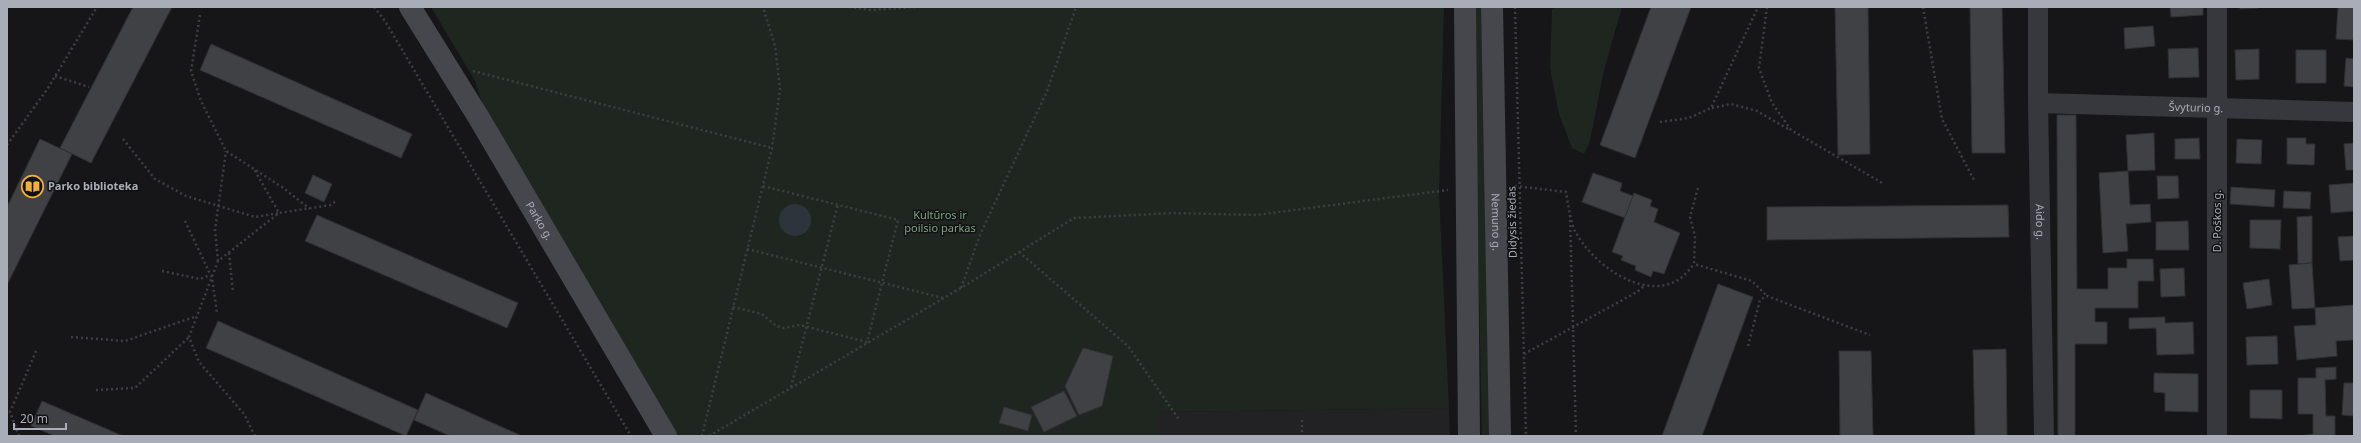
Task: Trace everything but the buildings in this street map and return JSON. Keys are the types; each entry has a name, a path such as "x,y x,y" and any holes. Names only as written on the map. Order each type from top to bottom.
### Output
{"main road":[{"name":"Parko g.","path":"410,7 446,63 666,436"},
{"path":"1465,7 1468,187 1469,436"},
{"name":"Nemuno g.","path":"1492,7 1500,436"}],"street":[{"name":"Aido g.","path":"2038,7 2038,103 2044,436"},
{"name":"D. Poškos g.","path":"2217,7 2217,436"},
{"name":"Švyturio g.","path":"2038,103 2354,112"}],"path":[{"path":"7,145 55,76 97,7"},
{"path":"374,7 385,21 631,436"},
{"path":"702,436 772,148 780,89 775,46 763,7"},
{"path":"849,7 871,10 916,7"},
{"path":"961,288 980,235 1047,91 1076,7"},
{"name":"Didysis žiedas","path":"1515,7 1526,436"},
{"path":"1711,108 1758,7"},
{"path":"1767,7 1759,68 1772,104 1791,130"},
{"path":"1923,7 1942,119 1974,180"},
{"path":"200,15 191,71 201,101 226,151 282,187 310,209"},
{"path":"446,63 772,148"},
{"path":"55,76 89,87"},
{"path":"1660,122 1689,118 1711,108 1731,104 1758,111 1884,184"},
{"path":"123,139 155,179 186,196 219,207 255,217 331,205 337,200"},
{"path":"96,390 135,388 189,337 218,261 215,230 226,151"},
{"path":"254,168 278,213"},
{"path":"763,186 898,220 867,342"},
{"path":"1495,186 1519,186 1566,192 1575,231 1602,265 1626,280 1652,286 1676,282 1694,264 1695,236 1690,217 1698,188"},
{"path":"709,436 961,288 1074,218 1173,213 1256,215 1468,187"},
{"path":"791,387 838,204"},
{"path":"1570,209 1576,436"},
{"path":"218,261 278,213"},
{"path":"185,221 212,278 217,313"},
{"path":"747,249 944,298"},
{"path":"229,252 233,293"},
{"path":"1019,252 1128,346 1180,421"},
{"path":"1694,264 1752,281 1767,296 1870,335"},
{"path":"162,271 200,279 210,275"},
{"path":"1524,354 1637,292 1646,284"},
{"path":"1748,346 1760,300 1767,296"},
{"path":"733,307 762,314 776,326 783,328 800,325 867,342"},
{"path":"71,337 126,341 197,316"},
{"path":"189,337 199,362 244,414 255,436"},
{"path":"19,436 10,412 37,349"},
{"path":"1302,420 1302,436"}],"shaded area":[{"path":"795,204 804,207 808,211 811,220 808,229 804,233 795,236 786,233 782,229 779,220 782,211 786,207"},
{"path":"1449,408 1450,436 1158,436 1157,412"}],"green space":[{"name":"Kultūros ir poilsio parkas","path":"431,7 1444,7 1439,191 1449,408 1158,412 1158,436 678,436 484,109 475,81"},
{"path":"1473,7 1481,7 1490,436 1482,436"},
{"path":"1556,7 1622,7 1604,70 1590,141 1584,154 1572,148 1559,114 1550,68 1552,10"}],"place":[{"name":"Parko biblioteka","path":"32,186"}]}
